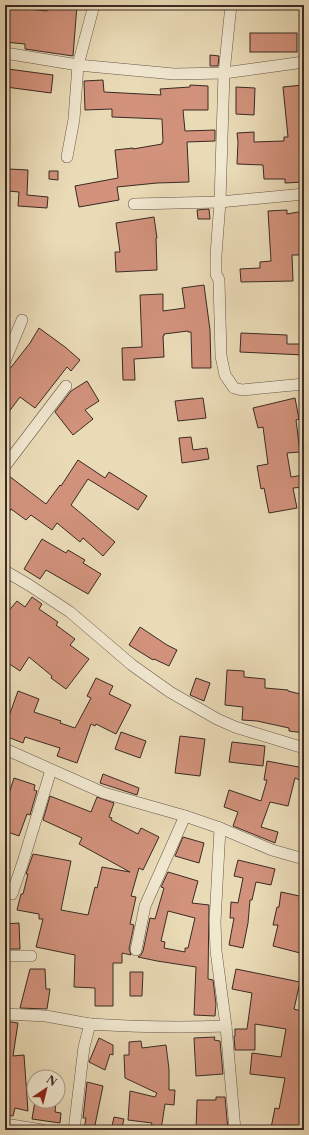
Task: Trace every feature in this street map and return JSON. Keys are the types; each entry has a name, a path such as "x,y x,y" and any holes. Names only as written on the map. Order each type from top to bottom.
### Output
{"street":[{"path":"67,157 74,119 78,64 94,5"},
{"path":"231,5 224,73 216,274 219,280 221,356 225,375 234,388 242,390 304,384"},
{"path":"5,53 78,64 174,74 224,73 304,62"},
{"path":"134,204 220,202 304,194"},
{"path":"5,361 22,320"},
{"path":"5,466 66,386"},
{"path":"5,572 29,585 70,612 132,665 170,692 217,720 304,748"},
{"path":"5,749 104,793 185,816 220,828 272,850 304,859"},
{"path":"12,894 24,862 50,770"},
{"path":"136,950 145,906 185,816"},
{"path":"220,828 215,922 216,951 226,1026 235,1130"},
{"path":"5,956 31,956"},
{"path":"5,1014 46,1016 90,1024 125,1027 195,1028 226,1026"},
{"path":"74,1130 84,1048 90,1024"},
{"path":"5,1124 42,1130"}],"building":[{"path":"5,5 20,5 20,8 47,11 47,5 77,5 73,56 25,49 25,44 5,42"},
{"path":"250,33 297,33 297,52 250,52"},
{"path":"210,55 219,56 218,66 210,66"},
{"path":"8,69 53,75 51,93 6,87"},
{"path":"103,80 104,92 161,95 160,89 190,87 190,85 208,86 208,110 183,110 185,131 215,130 215,141 187,142 189,182 157,183 117,187 119,200 79,207 75,186 118,178 115,150 133,149 162,144 163,142 162,119 112,117 112,109 85,110 84,81"},
{"path":"303,85 304,182 285,183 285,179 264,179 263,165 237,164 237,133 254,132 254,142 284,141 284,137 288,137 283,87"},
{"path":"236,87 255,88 254,115 236,114"},
{"path":"9,169 28,170 27,195 48,197 47,208 18,206 19,192 8,191"},
{"path":"49,171 58,171 58,180 49,179"},
{"path":"209,209 210,219 198,219 197,210"},
{"path":"287,210 287,214 304,211 304,255 292,255 293,281 241,282 240,269 260,268 260,262 271,261 268,211"},
{"path":"154,217 157,238 157,270 116,272 115,252 120,252 116,223"},
{"path":"204,285 210,330 211,368 192,368 191,332 188,331 164,334 164,357 134,359 135,380 123,380 122,348 142,347 140,295 163,294 163,311 185,308 182,288"},
{"path":"39,328 80,360 71,371 67,367 35,408 20,397 5,417 5,375 30,343"},
{"path":"241,333 287,335 287,344 304,344 304,355 240,352"},
{"path":"87,381 99,401 85,410 93,419 73,435 55,412 71,391"},
{"path":"203,398 206,418 178,421 175,401"},
{"path":"295,398 299,419 296,420 300,452 287,453 291,477 304,475 304,487 293,488 297,508 269,513 264,488 261,489 257,466 268,464 263,427 258,428 253,408"},
{"path":"191,437 193,450 207,448 209,459 182,463 179,438"},
{"path":"78,460 105,478 109,472 147,496 138,510 88,479 71,505 115,542 103,556 83,538 80,542 57,523 52,530 31,515 26,520 11,509 5,520 5,482 9,476 46,504 60,485 61,486"},
{"path":"42,539 66,553 68,550 85,560 83,563 101,574 88,594 46,570 40,579 24,569"},
{"path":"32,597 42,604 39,609 58,622 56,625 75,639 70,645 89,659 66,689 51,678 52,676 29,657 20,671 5,661 5,615 17,601 25,607"},
{"path":"140,627 177,650 169,666 154,659 153,660 129,645"},
{"path":"227,670 244,671 244,677 265,679 265,688 288,690 304,695 304,733 289,731 289,728 257,721 242,720 243,707 225,705"},
{"path":"96,678 113,686 109,694 131,705 116,734 96,724 95,726 91,724 77,763 57,756 60,748 25,737 23,743 5,736 5,727 18,691 39,699 34,712 61,721 60,723 75,728 91,698 87,696"},
{"path":"196,678 210,683 204,701 190,695"},
{"path":"121,732 146,741 140,758 115,749"},
{"path":"180,736 205,739 200,776 175,773"},
{"path":"232,742 265,746 263,766 229,762"},
{"path":"267,761 304,768 304,782 295,778 288,806 270,802 261,827 278,832 275,843 233,826 238,812 224,807 229,790 261,801 267,780 264,780"},
{"path":"103,774 139,788 137,795 100,783"},
{"path":"14,778 35,785 34,790 37,791 30,815 27,814 19,836 5,831 5,812 8,804 6,803"},
{"path":"50,796 91,812 97,797 114,803 109,817 112,818 111,820 138,834 141,828 159,837 143,870 139,868 131,896 136,897 130,924 134,925 129,949 131,955 122,953 122,963 113,963 113,1006 95,1006 95,988 74,987 75,955 36,947 43,919 39,919 39,914 17,910 21,894 23,894 28,874 26,874 33,854 71,861 61,910 88,915 102,867 130,872 79,844 82,838 43,820"},
{"path":"183,837 204,843 199,863 175,856"},
{"path":"238,860 275,869 271,885 256,882 252,900 250,900 248,923 243,948 229,945 234,918 230,918 231,902 238,903 243,878 234,876"},
{"path":"168,872 198,881 192,903 209,905 208,979 213,980 216,1004 215,1016 194,1015 196,967 138,957 143,951 150,918 155,919 164,888 161,887","holes":["168,911 195,918 188,948 185,948 185,952 164,948 165,942 161,941"]},
{"path":"281,892 304,897 304,954 273,946 278,925 273,925 277,907 279,907"},
{"path":"19,923 20,949 5,949 5,924"},
{"path":"30,969 45,969 46,989 50,989 47,1009 20,1008"},
{"path":"236,969 300,982 294,1009 304,1012 304,1130 280,1130 271,1128 275,1108 279,1109 285,1078 250,1074 252,1053 281,1057 286,1029 255,1024 255,1050 235,1050 235,1029 247,1029 252,993 232,989"},
{"path":"130,972 143,972 142,996 130,996"},
{"path":"5,1021 18,1023 13,1056 24,1055 26,1109 28,1109 28,1111 15,1108 13,1116 5,1115"},
{"path":"215,1037 214,1040 220,1041 223,1074 196,1076 194,1038"},
{"path":"99,1038 113,1045 113,1055 110,1054 105,1070 89,1062"},
{"path":"141,1041 142,1048 166,1045 169,1069 169,1090 175,1090 174,1105 165,1104 161,1130 150,1130 152,1123 128,1120 130,1091 155,1097 157,1093 125,1078 124,1055 129,1055 129,1042"},
{"path":"87,1082 103,1086 94,1130 84,1129 86,1118 83,1118"},
{"path":"216,1097 225,1097 228,1130 196,1130 197,1100 216,1100"},
{"path":"34,1109 55,1109 55,1112 61,1113 60,1123 32,1119"},
{"path":"114,1117 124,1119 122,1127 112,1126"}]}
